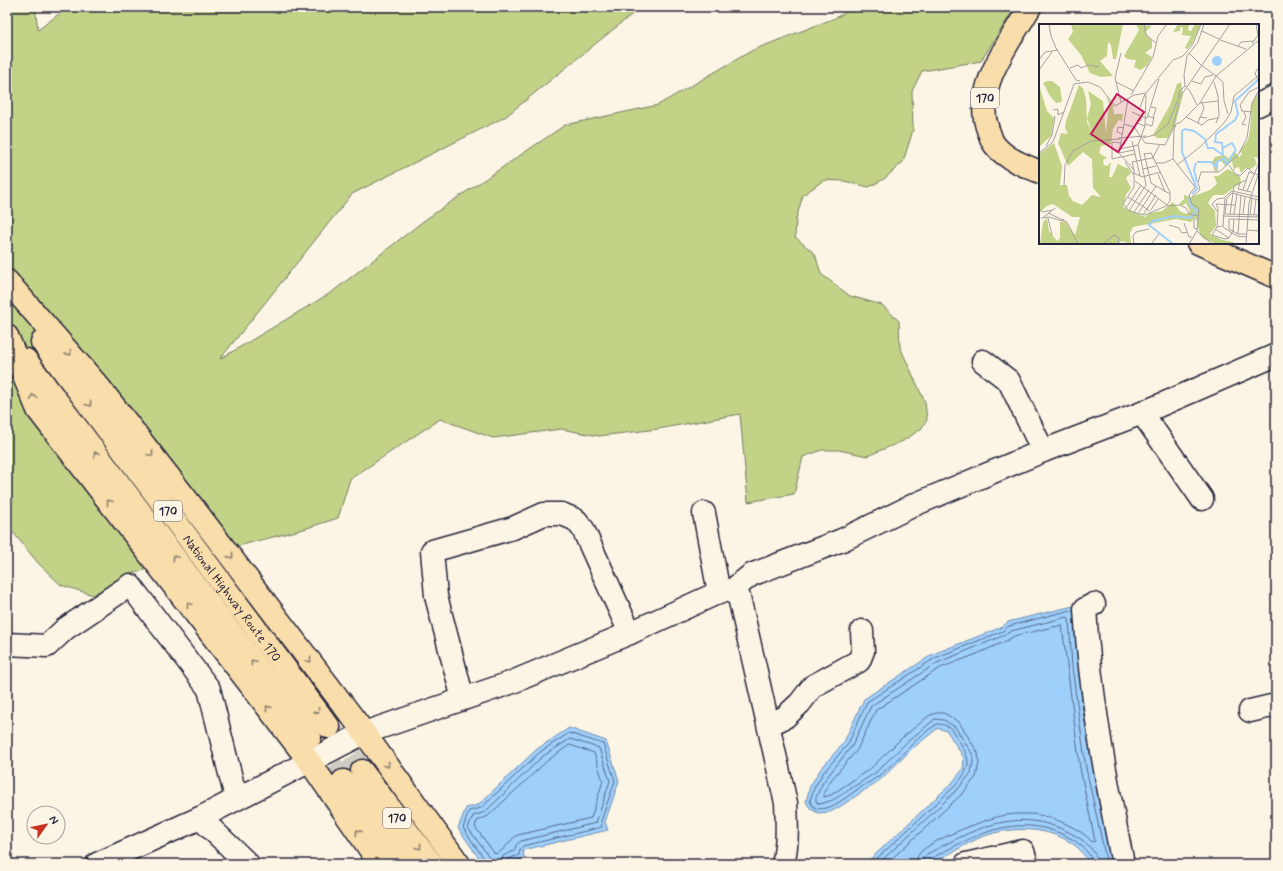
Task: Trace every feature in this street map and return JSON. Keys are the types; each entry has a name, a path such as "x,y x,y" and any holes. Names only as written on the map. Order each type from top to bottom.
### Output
{"highway":[{"name":"170","path":"1030,7 990,76 984,101 985,122 993,143 1010,159 1039,172"},
{"path":"1200,244 1276,277"},
{"path":"7,281 100,388 270,608 364,733 459,864"},
{"name":"National Highway Route 170","path":"7,294 320,732 7,335"},
{"path":"7,335 38,410 309,761 380,864"},
{"name":"170","path":"362,771 432,864"},
{"name":"170","path":"343,781 406,864"}],"street":[{"path":"1259,104 1276,96"},
{"path":"99,864 200,818 364,733 510,683 630,634 725,592 751,575 842,540 916,504 1043,451 1142,413 1276,355"},
{"path":"983,361 1009,381 1043,451"},
{"path":"1142,413 1202,499"},
{"path":"704,513 725,592"},
{"path":"463,699 436,596 432,551 514,528 544,514 562,514 576,520 583,529 630,634"},
{"path":"7,644 47,646 65,629 130,584 209,689 236,798"},
{"path":"725,592 740,597 786,803 788,828 786,853 783,864"},
{"path":"1094,604 1085,609 1088,657 1106,778 1123,864"},
{"path":"769,725 785,717 800,703 813,686 859,661 863,652 862,631"},
{"path":"1250,711 1276,706"},
{"path":"200,818 248,864"},
{"path":"966,864 1023,851 1027,864"}],"green space":[{"path":"7,7 35,7 38,30 68,7 641,7 505,117 352,194 220,359 332,292 426,219 565,125 658,105 753,50 835,18 856,7 1015,7 981,61 922,71 912,91 913,130 903,162 884,179 869,187 844,181 824,180 803,195 796,219 795,237 815,254 821,274 850,296 882,305 899,321 900,347 925,402 927,420 921,429 903,441 867,456 839,450 822,450 803,457 794,494 748,502 740,414 658,429 599,436 561,429 493,438 440,419 350,479 338,518 304,529 129,574 93,595 61,585 38,563 7,525"}],"water":[{"path":"1077,605 1116,864 1090,864 1077,847 1066,840 1041,831 1014,830 987,835 929,863 908,865 865,864 952,783 963,769 964,758 947,731 938,728 913,748 880,780 838,808 830,812 818,813 811,809 806,802 810,786 820,770 844,742 864,699 933,654 1002,627 1008,622"},
{"path":"569,728 606,741 619,781 605,822 608,830 523,850 524,858 504,864 483,864 458,828 466,808 478,805 537,749"}],"tunnel":[{"path":"331,730 362,771"},
{"path":"312,739 343,781"}]}
